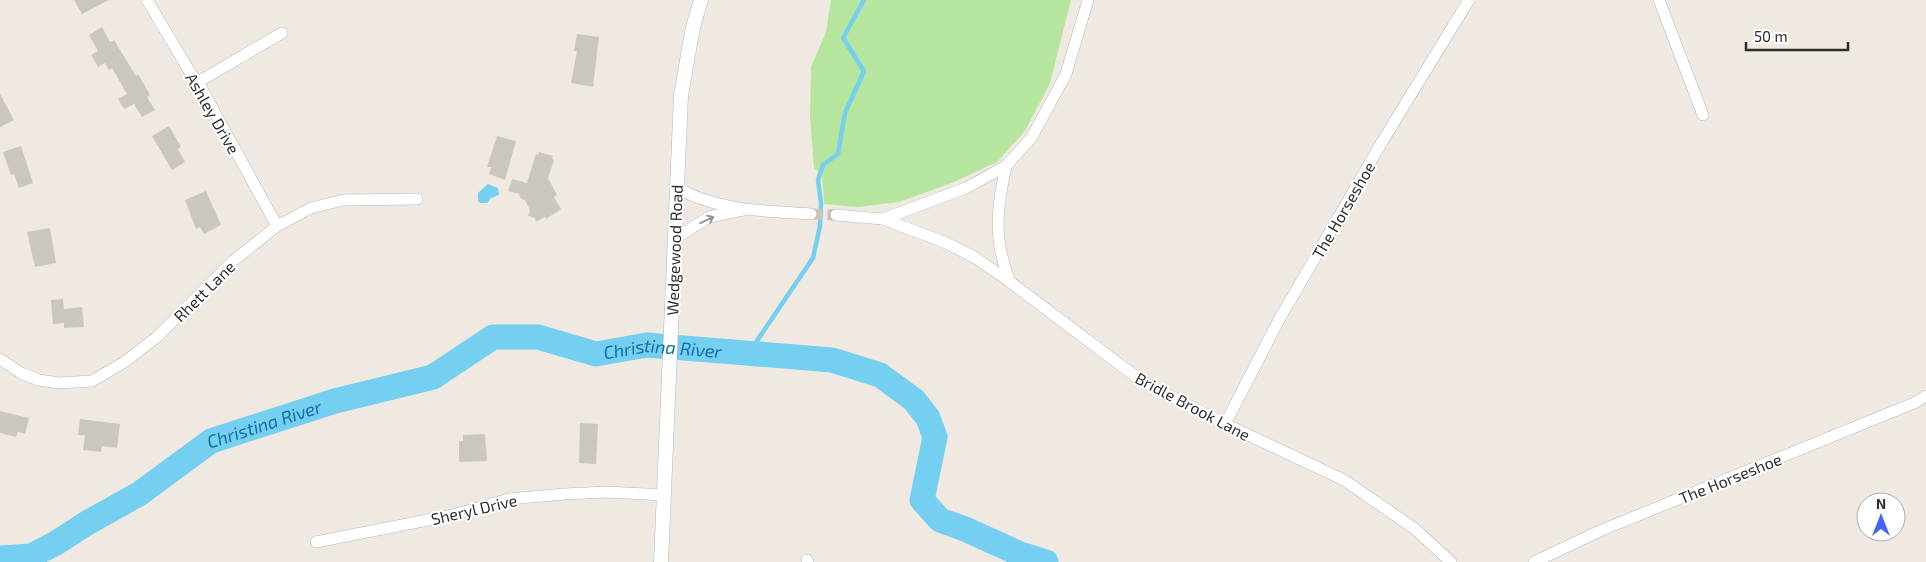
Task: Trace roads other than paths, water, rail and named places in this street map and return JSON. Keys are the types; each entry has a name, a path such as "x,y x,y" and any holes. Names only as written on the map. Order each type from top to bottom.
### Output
{"street":[{"name":"Ashley Drive","path":"147,0 191,74 198,82 277,226"},
{"name":"Wedgewood Road","path":"661,562 681,95 693,27 701,0"},
{"path":"836,215 883,219 966,188 1006,166 1032,137 1066,74 1088,0"},
{"name":"The Horseshoe","path":"1225,424 1279,320 1382,142 1469,0"},
{"path":"1659,0 1703,115"},
{"path":"198,82 282,33"},
{"path":"1006,166 999,202 998,220 999,240 1009,281"},
{"path":"676,186 690,195 744,210 810,214"},
{"name":"Rhett Lane","path":"0,359 21,373 39,380 59,383 92,381 126,361 158,336 233,261 277,226 311,208 343,200 417,199"},
{"path":"674,239 709,218 744,210"},
{"name":"Bridle Brook Lane","path":"883,219 944,242 974,258 1009,281 1144,382 1225,424 1344,480 1416,529 1451,562"},
{"name":"The Horseshoe","path":"1534,562 1602,530 1914,403 1926,396"},
{"name":"Sheryl Drive","path":"316,542 453,516 509,499 590,493 664,494"}],"water":[{"path":"488,184 498,188 499,195 491,198 487,203 480,203 478,201 478,193"}],"waterway":[{"path":"748,354 813,258 820,226 821,203 818,180 823,165 838,154 845,113 864,71 843,38 864,0"},
{"name":"Christina River","path":"0,558 31,556 56,543 139,494 211,441 335,401 433,377 493,337 538,337 596,354 647,345 832,360 880,375 914,400 928,418 935,437 922,500 940,520 1020,554 1046,562"}],"tunnel":[{"path":"811,214 836,215"}]}
